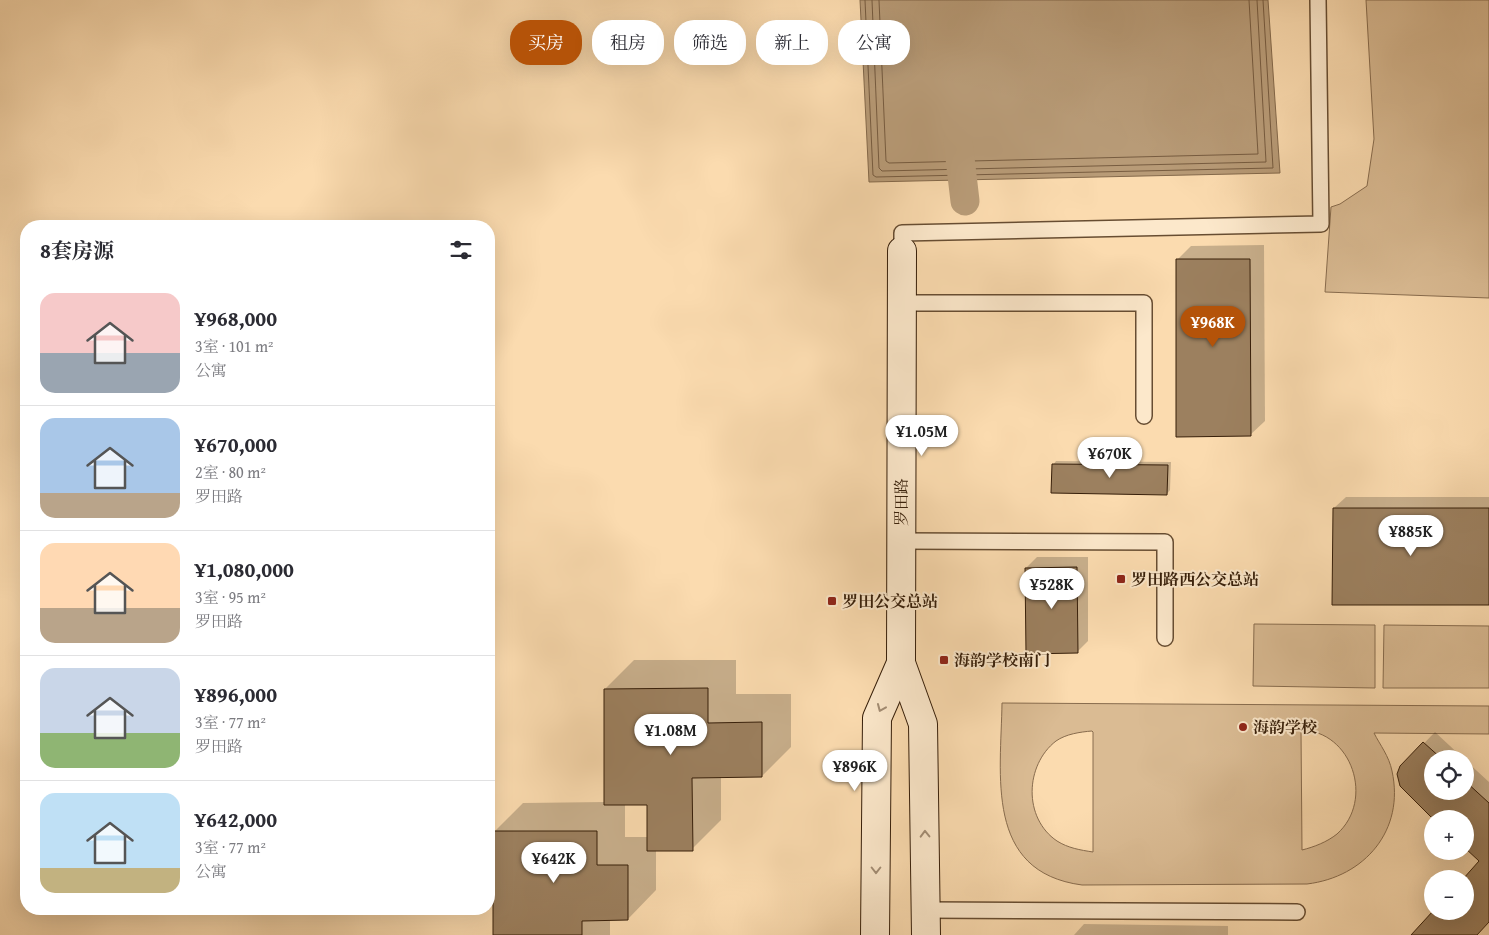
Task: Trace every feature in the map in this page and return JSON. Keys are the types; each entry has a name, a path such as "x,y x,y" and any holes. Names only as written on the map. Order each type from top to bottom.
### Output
{"main road":[{"name":"罗田路","path":"902,251 901,664 923,724 926,923"},
{"name":"罗田路","path":"875,935 877,718 901,664"}],"lane":[{"path":"902,251 902,233 1322,224 1318,0"},
{"path":"902,303 1144,303 1144,416"},
{"path":"901,541 1165,542 1165,638"},
{"path":"926,923 1297,912"}],"shaded area":[{"path":"1366,0 1489,0 1489,298 1325,292 1331,207 1340,204 1367,186 1374,139"},
{"path":"1254,624 1375,625 1375,688 1253,686"},
{"path":"1384,625 1489,626 1489,688 1383,688"},
{"path":"1002,703 1489,706 1489,734 1374,733 1391,766 1394,793 1392,813 1386,831 1376,847 1363,861 1347,872 1328,880 1307,884 1082,885 1050,876 1028,861 1013,841 1005,816 1001,789","holes":["1301,730 1319,733 1333,742 1345,754 1356,786 1355,804 1348,820 1337,834 1320,844 1302,850","1093,732 1093,852 1065,845 1057,841 1046,831 1038,819 1032,791 1038,764 1046,751 1056,741 1064,737"]}],"water":[{"path":"860,0 1268,0 1280,173 869,182 863,65 910,65 910,20 861,20"}],"building":[{"path":"1176,259 1250,259 1251,436 1176,437"},
{"path":"1052,464 1168,465 1167,495 1051,493"},
{"path":"1333,508 1489,508 1489,605 1332,605"},
{"path":"1077,567 1078,653 1026,654 1025,568"},
{"path":"708,688 708,723 762,722 762,777 692,778 693,851 647,851 647,805 604,805 604,689"},
{"path":"1423,742 1432,750 1424,750 1424,800 1474,800 1474,789 1489,803 1489,922 1477,935 1411,935 1425,920 1474,920 1474,870 1471,870 1479,861 1474,856 1474,810 1424,810 1400,786 1397,774 1400,766"},
{"path":"495,831 597,831 597,865 628,865 628,920 582,921 582,935 493,935 493,915 495,915"}],"waterway":[{"path":"958,141 965,201"}],"place":[{"name":"罗田路西公交总站","path":"1121,579"},
{"name":"罗田公交总站","path":"832,601"},
{"name":"海韵学校南门","path":"944,660"},
{"name":"海韵学校","path":"1243,727"}]}
